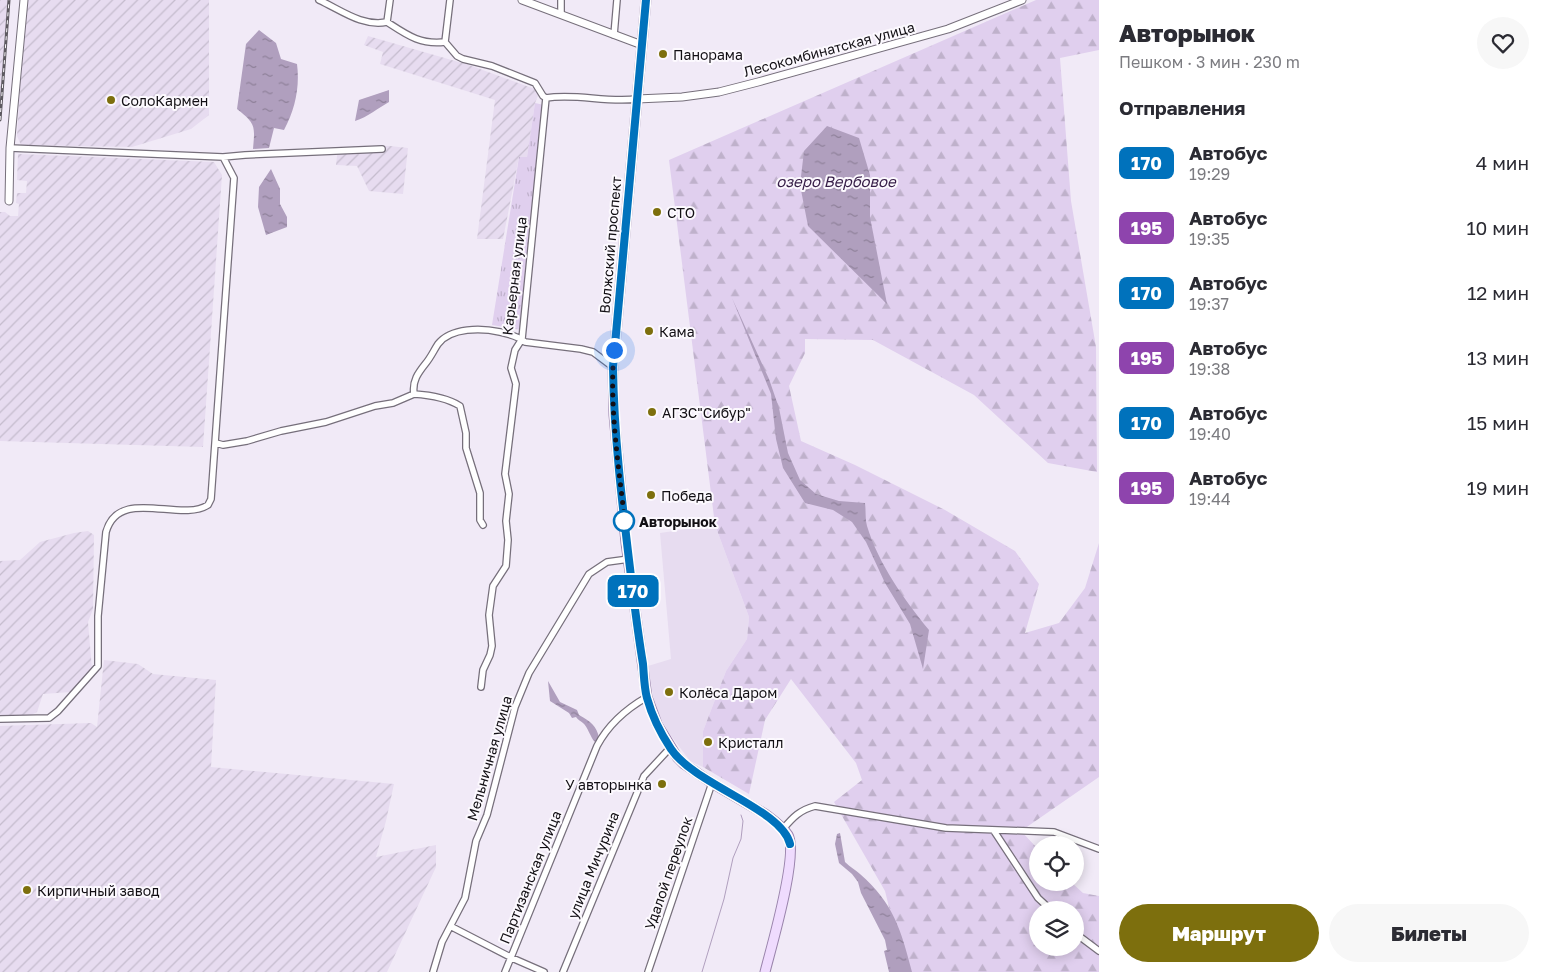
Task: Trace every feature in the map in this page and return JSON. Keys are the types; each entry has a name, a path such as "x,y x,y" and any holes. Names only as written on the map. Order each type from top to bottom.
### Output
{"main road":[{"name":"Волжский проспект","path":"646,0 613,367 614,415 629,560 647,697 657,724 670,748 684,764 765,814 783,829 788,836 790,854 784,892 764,972"}],"street":[{"path":"9,201 10,148 24,0"},
{"path":"319,0 344,14 367,22 378,24 387,22 421,42 445,42"},
{"path":"387,22 390,0"},
{"path":"450,0 445,42 457,56 492,66 534,83 542,96 546,98 576,96 622,101 637,99"},
{"path":"522,0 642,45"},
{"path":"560,14 562,0"},
{"path":"614,34 617,0"},
{"name":"Лесокомбинатская улица","path":"637,99 719,92 758,82 940,31 1022,0"},
{"name":"Карьерная улица","path":"481,687 483,670 492,646 489,615 493,586 506,566 508,540 506,522 509,494 505,474 516,384 511,368 515,350 522,339 546,98"},
{"path":"10,148 223,158 254,154 382,149"},
{"path":"0,719 49,718 58,711 98,666 98,616 106,532 109,522 115,515 130,509 140,508 198,510 208,505 211,499 234,178 223,158"},
{"path":"414,394 412,385 439,343 459,332 476,328 489,329 522,339 525,342 593,352 613,367"},
{"path":"216,442 223,445 231,445 281,431 326,422 375,406 393,403 414,394 431,395 454,402 460,406 466,433 466,448 480,493 480,520 483,525"},
{"name":"Мельничная улица","path":"433,972 442,942 452,927 465,898 476,841 487,815 515,707 529,673 589,574 607,562 629,560"},
{"name":"Партизанская улица","path":"505,972 604,732 621,715 647,697"},
{"name":"улица Мичурина","path":"564,972 638,789 649,770 670,748"},
{"name":"Удалой переулок","path":"648,972 712,783"},
{"path":"783,829 796,814 815,806 946,828 1054,832 1099,849"},
{"path":"994,831 1041,901"},
{"path":"452,927 544,972"},
{"path":"1084,940 1099,951"}],"shaded area":[{"path":"0,0 9,0 0,120"},
{"path":"25,0 209,0 209,115 191,129 132,147 21,145 17,136"},
{"path":"368,36 469,65 540,91 535,103 527,157 519,157 503,239 477,239 495,100 380,64 383,52 364,45"},
{"path":"390,146 408,148 403,194 369,191 357,166 336,165 338,147"},
{"path":"18,154 214,162 222,175 203,447 0,441 0,212 5,212 10,216 18,216 19,204 16,203 17,193 26,193 27,181 17,180"},
{"name":"Авторынок","path":"715,525 749,617 747,639 726,671 703,731 703,767 690,761 669,733 660,717 654,701 648,666 671,659 660,533"},
{"path":"88,531 94,535 93,609 88,622 92,669 71,692 43,694 37,712 29,716 0,716 0,561 20,560 40,542"},
{"path":"104,660 138,664 153,674 216,680 211,767 394,784 376,857 436,845 436,867 387,972 0,972 0,726 91,723 97,727"}],"green space":[{"path":"1036,0 1099,0 1099,50 1060,58 1071,201 1096,347 1097,472 1048,463 974,395 873,340 805,339 805,353 789,386 801,441 855,465 945,510 1015,551 1039,584 1025,633 1059,623 1085,588 1099,543 1099,777 1021,831 1029,840 1029,891 1081,891 1099,896 1099,972 905,972 885,891 834,802 862,780 856,763 791,679 765,720 749,794 703,767 703,731 726,671 747,639 749,617 715,525 669,160"},
{"path":"535,103 544,105 527,331 492,325 519,157 527,157"}],"water":[{"path":"259,30 276,43 281,59 297,64 298,81 294,106 284,130 274,128 269,148 253,149 253,126 248,118 237,109 246,44"},
{"path":"389,90 389,102 369,115 355,121 359,100"},
{"name":"озеро Вербовое","path":"827,126 859,138 870,175 870,217 887,304 808,226 800,185 804,151"},
{"path":"271,169 280,189 280,204 287,217 287,227 266,235 258,207 259,187"},
{"path":"732,298 769,379 779,408 788,453 800,480 816,494 839,501 865,503 867,526 885,568 910,606 929,630 923,669 910,624 885,583 866,542 852,522 833,510 805,503 783,468 776,439 771,394"},
{"path":"548,681 560,702 577,710 579,715 595,727 599,738 595,742 583,723 576,717 572,718 569,713 550,701"},
{"path":"840,833 845,862 872,885 895,919 912,972 889,972 884,951 887,950 885,940 861,893 858,882 839,863 835,844 837,834"}],"waterway":[{"path":"702,972 724,899 733,858 741,839 743,821 741,815"}],"railway":[{"path":"0,120 9,0"}],"bus line":[{"name":"170","path":"646,0 613,367 614,415 626,543 647,697 657,724 677,757 712,783 776,822 788,836 790,844"}],"place":[{"name":"Панорама","path":"663,54"},
{"name":"СолоКармен","path":"111,100"},
{"name":"СТО","path":"657,212"},
{"name":"Кама","path":"649,331"},
{"name":"АГЗС\"Сибур\"","path":"652,412"},
{"name":"Победа","path":"651,495"},
{"name":"Авторынок","path":"624,521"},
{"name":"Колёса Даром","path":"669,692"},
{"name":"Кристалл","path":"708,742"},
{"name":"У авторынка","path":"662,784"},
{"name":"Кирпичный завод","path":"27,890"}],"route":[{"path":"614,350 614,415 625,524 624,521"}]}
